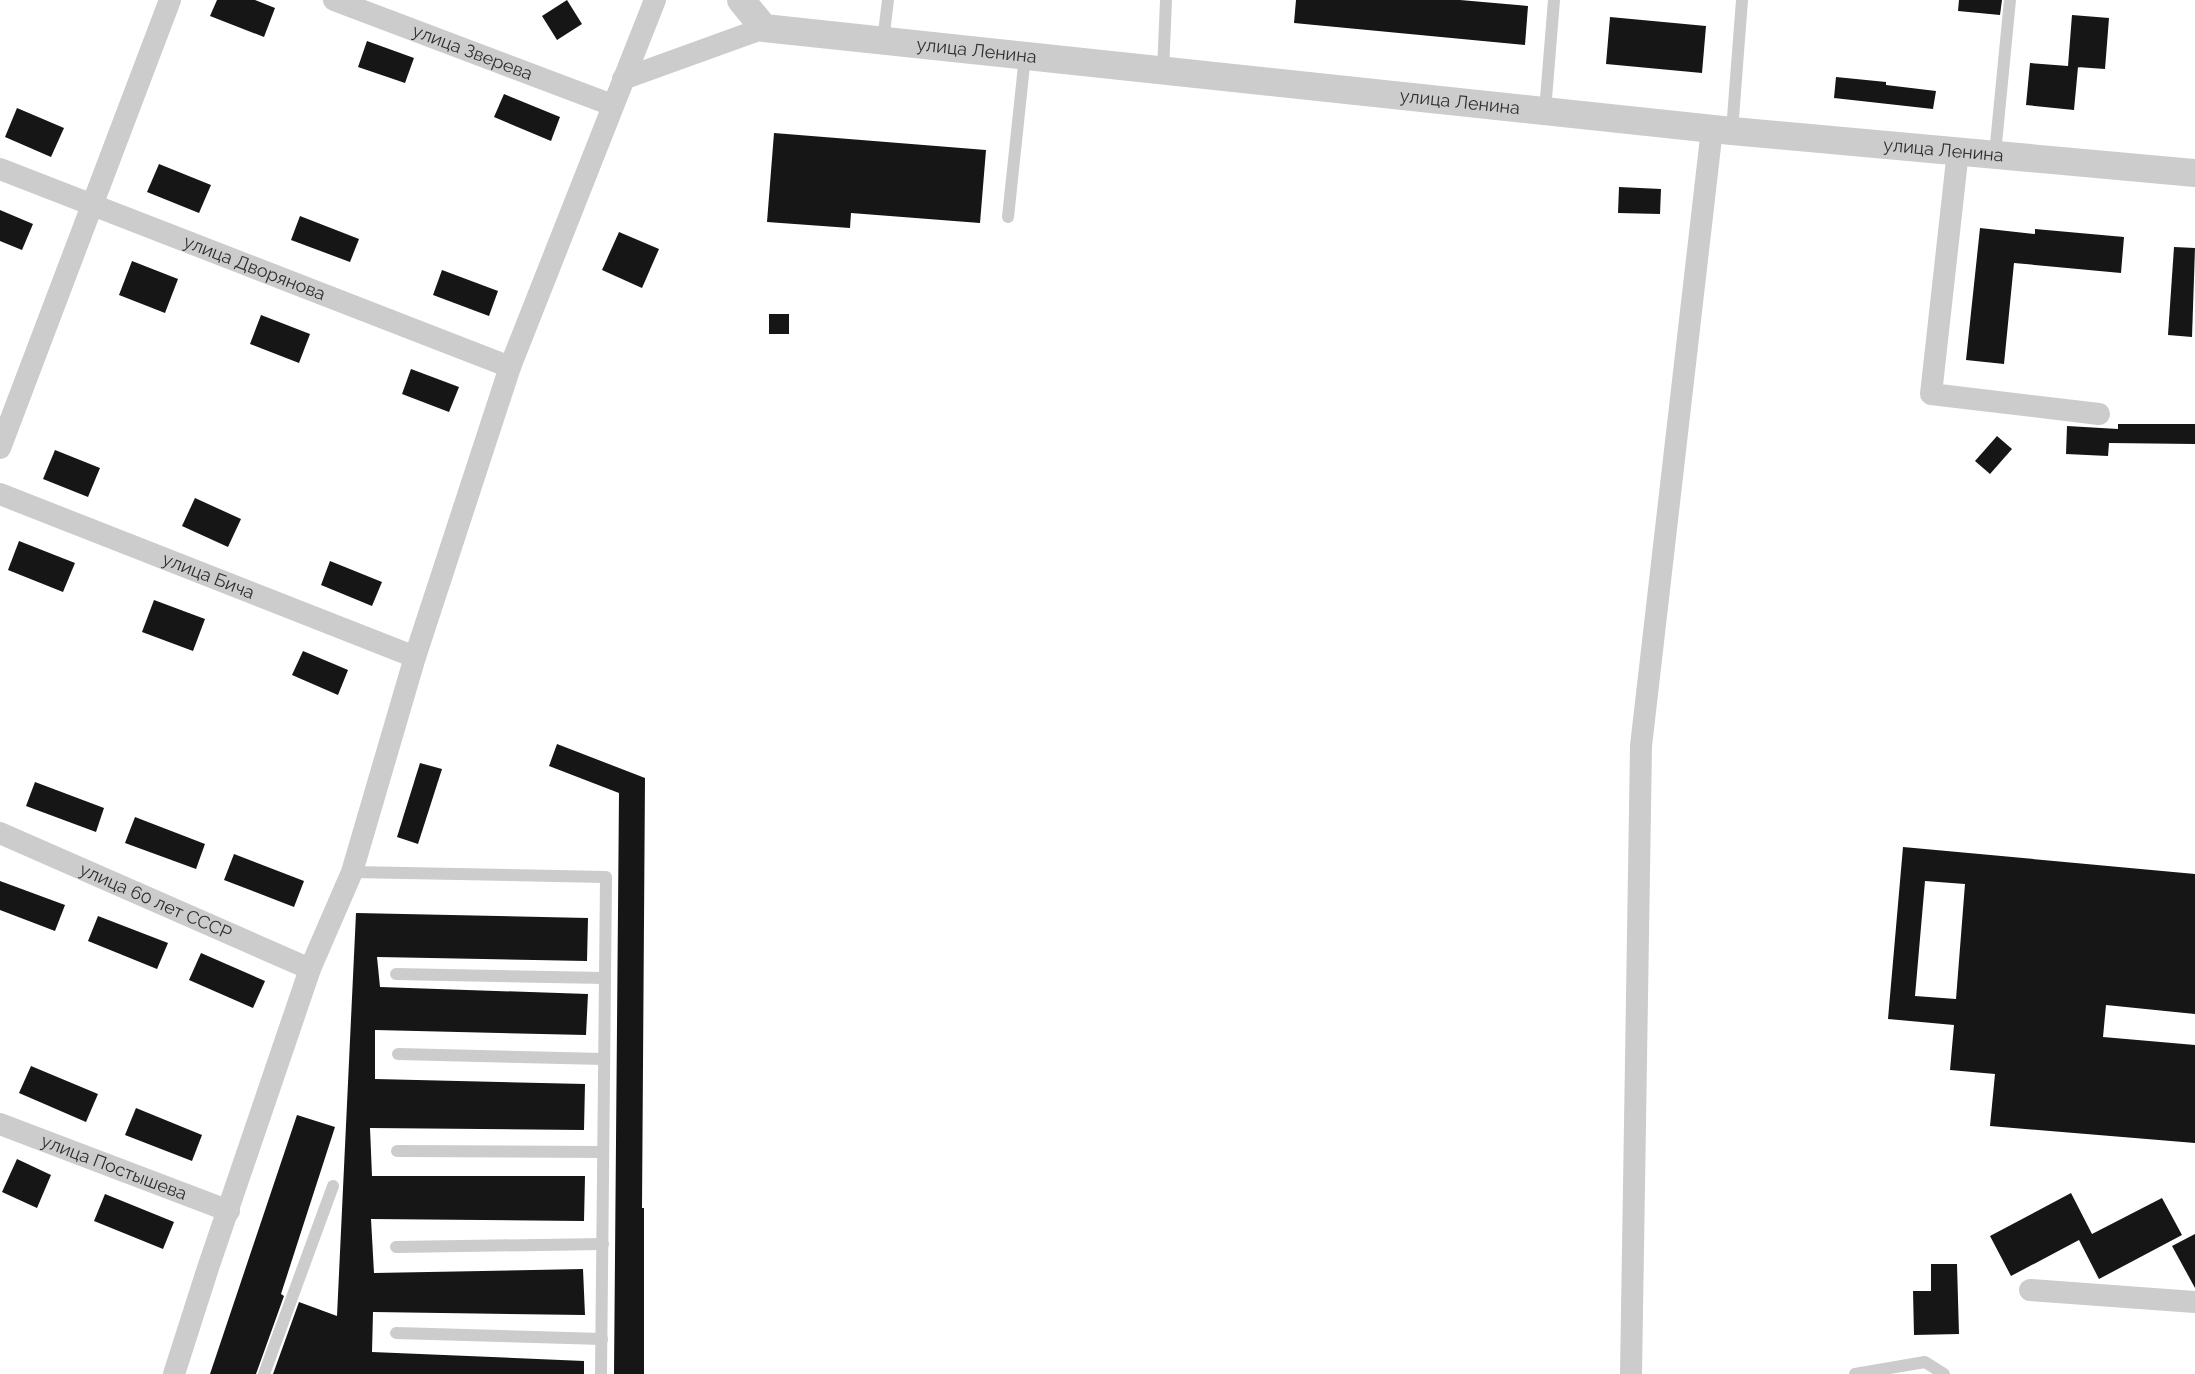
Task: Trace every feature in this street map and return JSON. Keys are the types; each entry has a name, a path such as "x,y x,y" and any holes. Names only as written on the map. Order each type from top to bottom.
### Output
{"street":[{"path":"0,448 170,0"},
{"name":"улица Зверева","path":"334,0 612,105"},
{"path":"174,1374 310,969 352,872 416,657 510,367 655,0"},
{"path":"623,79 764,28 741,0"},
{"name":"улица Ленина","path":"764,28 1722,130 2195,173"},
{"path":"1631,1374 1641,746 1722,130"},
{"path":"1958,151 1931,394 2099,414"},
{"name":"улица Дворянова","path":"0,169 510,367"},
{"name":"улица Бича","path":"0,494 416,657"},
{"name":"улица 60 лет СССР","path":"0,833 310,969"},
{"name":"улица Постышева","path":"0,1124 229,1211"},
{"path":"2030,1290 2195,1302"}],"lane":[{"path":"883,41 888,0"},
{"path":"1163,71 1166,0"},
{"path":"1545,111 1554,0"},
{"path":"1722,130 1742,0"},
{"path":"1995,154 2010,0"},
{"path":"1008,217 1025,56"},
{"path":"352,872 606,878 601,1374"},
{"path":"396,974 605,978"},
{"path":"398,1054 604,1059"},
{"path":"397,1151 603,1152"},
{"path":"264,1374 333,1186"},
{"path":"396,1246 603,1244"},
{"path":"396,1333 602,1339"},
{"path":"1855,1374 1924,1362 1944,1374"}],"building":[{"path":"217,0 255,0 275,8 264,37 210,16"},
{"path":"567,0 582,24 557,40 542,16"},
{"path":"1296,0 1460,0 1528,6 1525,45 1294,23"},
{"path":"1959,0 2002,0 2000,15 1958,11"},
{"path":"2072,15 2109,18 2105,69 2078,67 2074,110 2026,105 2030,63 2068,66"},
{"path":"1610,17 1706,26 1702,73 1606,64"},
{"path":"367,41 414,58 405,83 358,67"},
{"path":"1836,77 1886,82 1886,85 1936,91 1933,109 1834,98"},
{"path":"504,94 560,117 551,141 494,117"},
{"path":"17,108 64,128 51,157 5,137"},
{"path":"774,133 986,150 980,223 851,213 850,228 767,222"},
{"path":"159,164 211,185 199,213 147,192"},
{"path":"1619,187 1661,189 1660,214 1618,213"},
{"path":"0,210 33,224 22,250 0,241"},
{"path":"300,216 359,239 350,262 291,240"},
{"path":"1980,228 2035,234 2035,229 2124,237 2121,273 2014,263 2004,364 1966,360"},
{"path":"619,232 659,249 642,288 602,270"},
{"path":"2174,247 2195,248 2192,337 2168,335"},
{"path":"132,261 178,279 165,313 119,295"},
{"path":"442,270 498,291 489,316 433,295"},
{"path":"769,314 789,314 789,334 769,334"},
{"path":"261,315 310,334 299,363 250,344"},
{"path":"411,369 459,387 449,412 402,394"},
{"path":"2118,424 2195,424 2195,444 2109,443 2108,456 2066,454 2067,426 2118,429"},
{"path":"1997,436 2012,449 1990,474 1975,461"},
{"path":"55,450 100,468 88,497 43,479"},
{"path":"195,498 241,519 228,547 182,526"},
{"path":"19,541 75,563 63,592 8,570"},
{"path":"330,561 382,582 372,606 321,585"},
{"path":"154,600 205,619 193,651 142,632"},
{"path":"303,651 348,670 338,695 292,675"},
{"path":"557,744 645,778 642,1208 644,1208 644,1374 614,1374 619,793 549,766"},
{"path":"420,763 442,769 418,844 397,837"},
{"path":"35,782 104,808 96,832 26,806"},
{"path":"135,817 205,844 196,869 125,843"},
{"path":"1903,847 2195,874 2195,1014 2106,1005 2103,1037 2195,1045 2195,1143 1990,1126 1995,1074 1950,1070 1954,1025 1888,1019","holes":["1925,881 1965,884 1956,999 1915,996"]},
{"path":"234,854 304,881 294,907 224,880"},
{"path":"0,881 65,905 55,931 0,910"},
{"path":"356,913 588,918 587,961 377,957 380,987 588,994 586,1035 375,1030 375,1079 585,1084 584,1130 370,1128 372,1176 585,1176 584,1221 371,1219 374,1273 583,1269 585,1315 373,1312 372,1352 584,1361 584,1374 273,1374 299,1302 337,1316"},
{"path":"98,916 168,943 157,969 88,941"},
{"path":"201,953 265,981 253,1008 189,980"},
{"path":"31,1066 98,1094 86,1122 19,1093"},
{"path":"136,1108 202,1135 192,1161 125,1135"},
{"path":"297,1115 335,1127 281,1294 284,1296 256,1374 210,1374"},
{"path":"17,1159 51,1175 37,1208 2,1192"},
{"path":"2071,1193 2092,1234 2162,1198 2182,1235 2099,1279 2079,1240 2011,1276 1990,1236"},
{"path":"105,1194 174,1222 163,1249 94,1221"},
{"path":"2195,1234 2195,1288 2172,1246"},
{"path":"1931,1264 1957,1264 1959,1334 1914,1335 1913,1291 1931,1291"}]}
